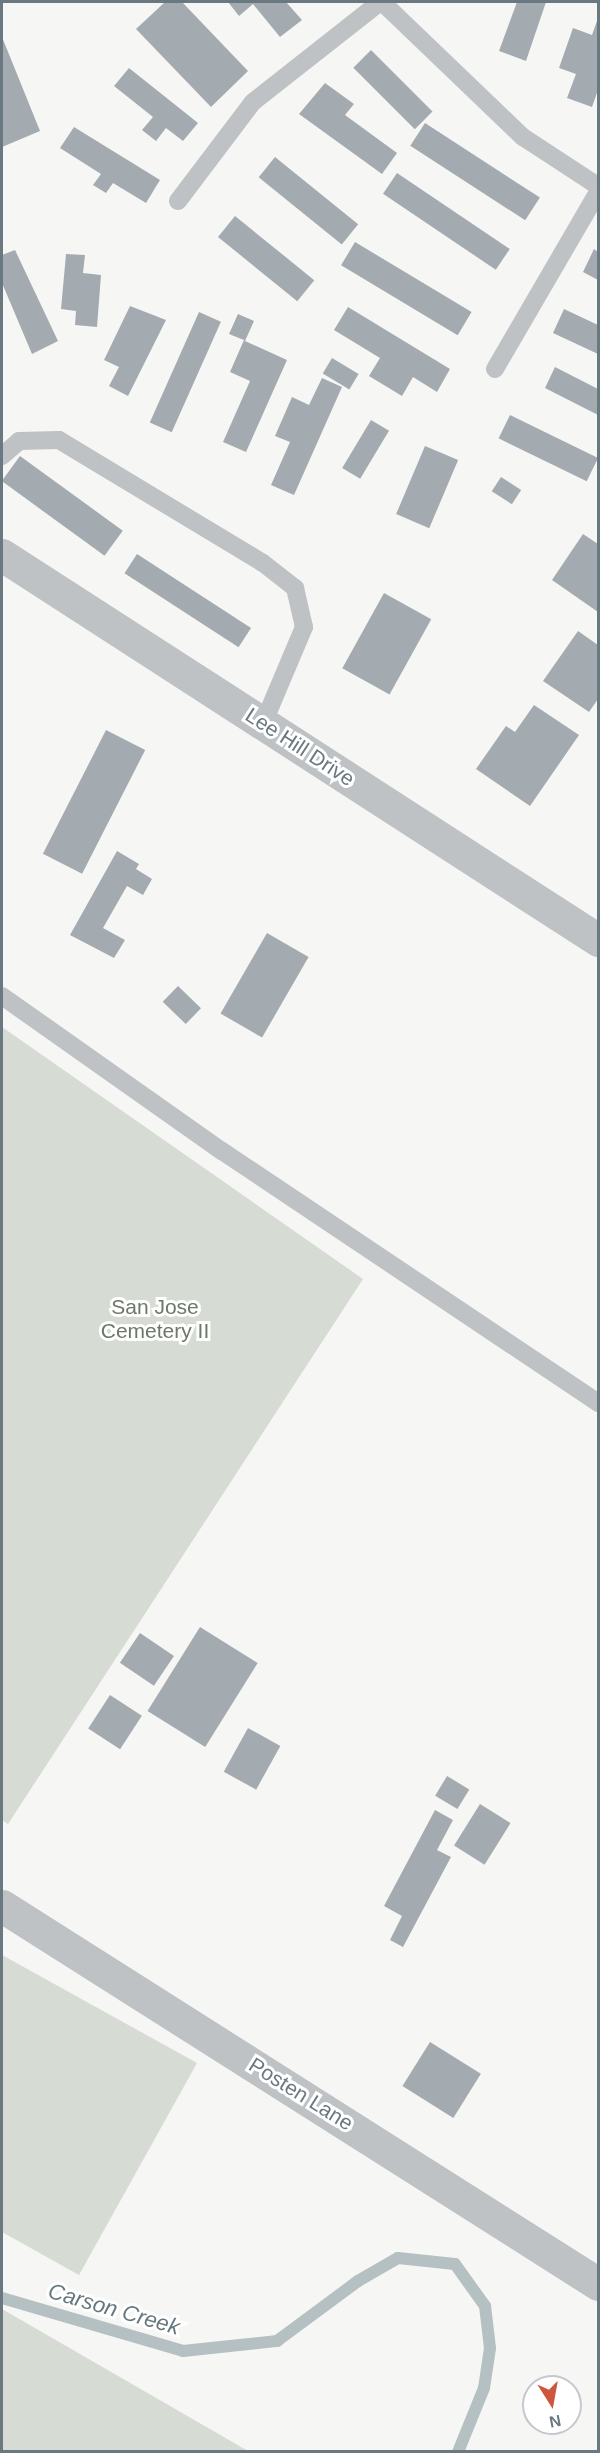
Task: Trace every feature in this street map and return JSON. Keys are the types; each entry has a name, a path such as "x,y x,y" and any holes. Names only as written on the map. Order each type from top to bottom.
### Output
{"street":[{"name":"Lee Hill Drive","path":"2,555 598,940"},
{"name":"Posten Lane","path":"2,1906 598,2284"}],"lane":[{"path":"178,201 253,102 381,2 523,137 598,186"},
{"path":"495,369 598,192"},
{"path":"2,456 19,441 59,440 237,546 295,588 304,627 263,724"},
{"path":"2,996 222,1151 598,1403"}],"green space":[{"name":"San Jose Cemetery II","path":"2,1027 363,1279 8,1824 2,1820"},
{"path":"2,1955 197,2063 79,2275 2,2232"},
{"path":"2,2309 248,2451 2,2451"}],"building":[{"path":"165,2 182,2 248,71 211,107 136,29"},
{"path":"228,2 286,2 302,20 280,37 253,4 239,16"},
{"path":"517,2 546,2 526,61 499,51"},
{"path":"598,18 598,90 592,107 567,98 576,74 559,68 573,28 592,35"},
{"path":"2,37 40,131 2,147"},
{"path":"371,50 433,112 415,129 353,68"},
{"path":"129,68 198,123 183,141 166,128 156,141 142,130 153,117 114,86"},
{"path":"325,83 354,104 345,115 397,153 382,174 299,114"},
{"path":"425,123 540,198 525,220 410,146"},
{"path":"74,127 160,180 146,203 113,183 106,193 93,185 101,174 60,148"},
{"path":"275,157 358,224 342,245 259,177"},
{"path":"397,173 510,249 496,270 383,194"},
{"path":"235,216 314,280 297,301 218,237"},
{"path":"355,242 472,312 458,335 341,265"},
{"path":"594,249 598,252 598,280 583,272"},
{"path":"15,250 58,341 32,354 2,283 2,255"},
{"path":"66,254 85,255 83,273 101,275 97,327 75,325 76,311 61,309"},
{"path":"130,306 166,320 128,396 109,386 119,367 104,360"},
{"path":"348,307 450,369 437,392 413,377 402,396 369,376 380,358 334,330"},
{"path":"564,309 598,325 598,354 553,333"},
{"path":"199,312 221,322 172,432 150,423"},
{"path":"238,314 254,321 245,341 287,360 246,452 223,442 250,381 230,372 244,340 229,334"},
{"path":"332,358 359,374 349,389 323,373"},
{"path":"555,367 598,389 598,415 545,388"},
{"path":"322,378 342,387 294,495 271,485 290,442 275,436 292,397 309,405"},
{"path":"510,415 598,458 587,481 499,438"},
{"path":"371,420 389,431 360,479 342,468"},
{"path":"425,446 458,460 429,528 396,514"},
{"path":"20,456 123,531 105,556 2,481"},
{"path":"501,477 521,490 512,504 492,491"},
{"path":"583,534 598,544 598,612 552,580"},
{"path":"137,554 251,628 239,647 124,573"},
{"path":"384,593 431,619 390,694 342,668"},
{"path":"578,631 598,645 598,699 589,712 543,681"},
{"path":"534,705 579,735 530,806 476,769 506,726 515,732"},
{"path":"106,730 145,750 82,874 43,854"},
{"path":"117,851 139,864 136,869 152,879 143,895 127,886 103,928 125,940 114,958 70,935"},
{"path":"267,933 309,957 262,1038 221,1014"},
{"path":"178,986 201,1008 186,1024 163,1002"},
{"path":"200,1627 258,1663 205,1747 148,1711"},
{"path":"140,1633 174,1656 154,1686 120,1663"},
{"path":"110,1695 142,1716 120,1749 88,1729"},
{"path":"248,1728 280,1746 256,1790 224,1772"},
{"path":"447,1776 469,1789 457,1809 435,1796"},
{"path":"480,1804 511,1823 485,1865 454,1846"},
{"path":"435,1810 453,1820 437,1850 451,1857 403,1947 390,1940 402,1916 384,1906"},
{"path":"430,2042 481,2074 453,2118 402,2086"}],"waterway":[{"name":"Carson Creek","path":"2,2298 183,2351 277,2341 358,2281 398,2258 455,2264 485,2306 490,2348 484,2388 458,2452"}]}
